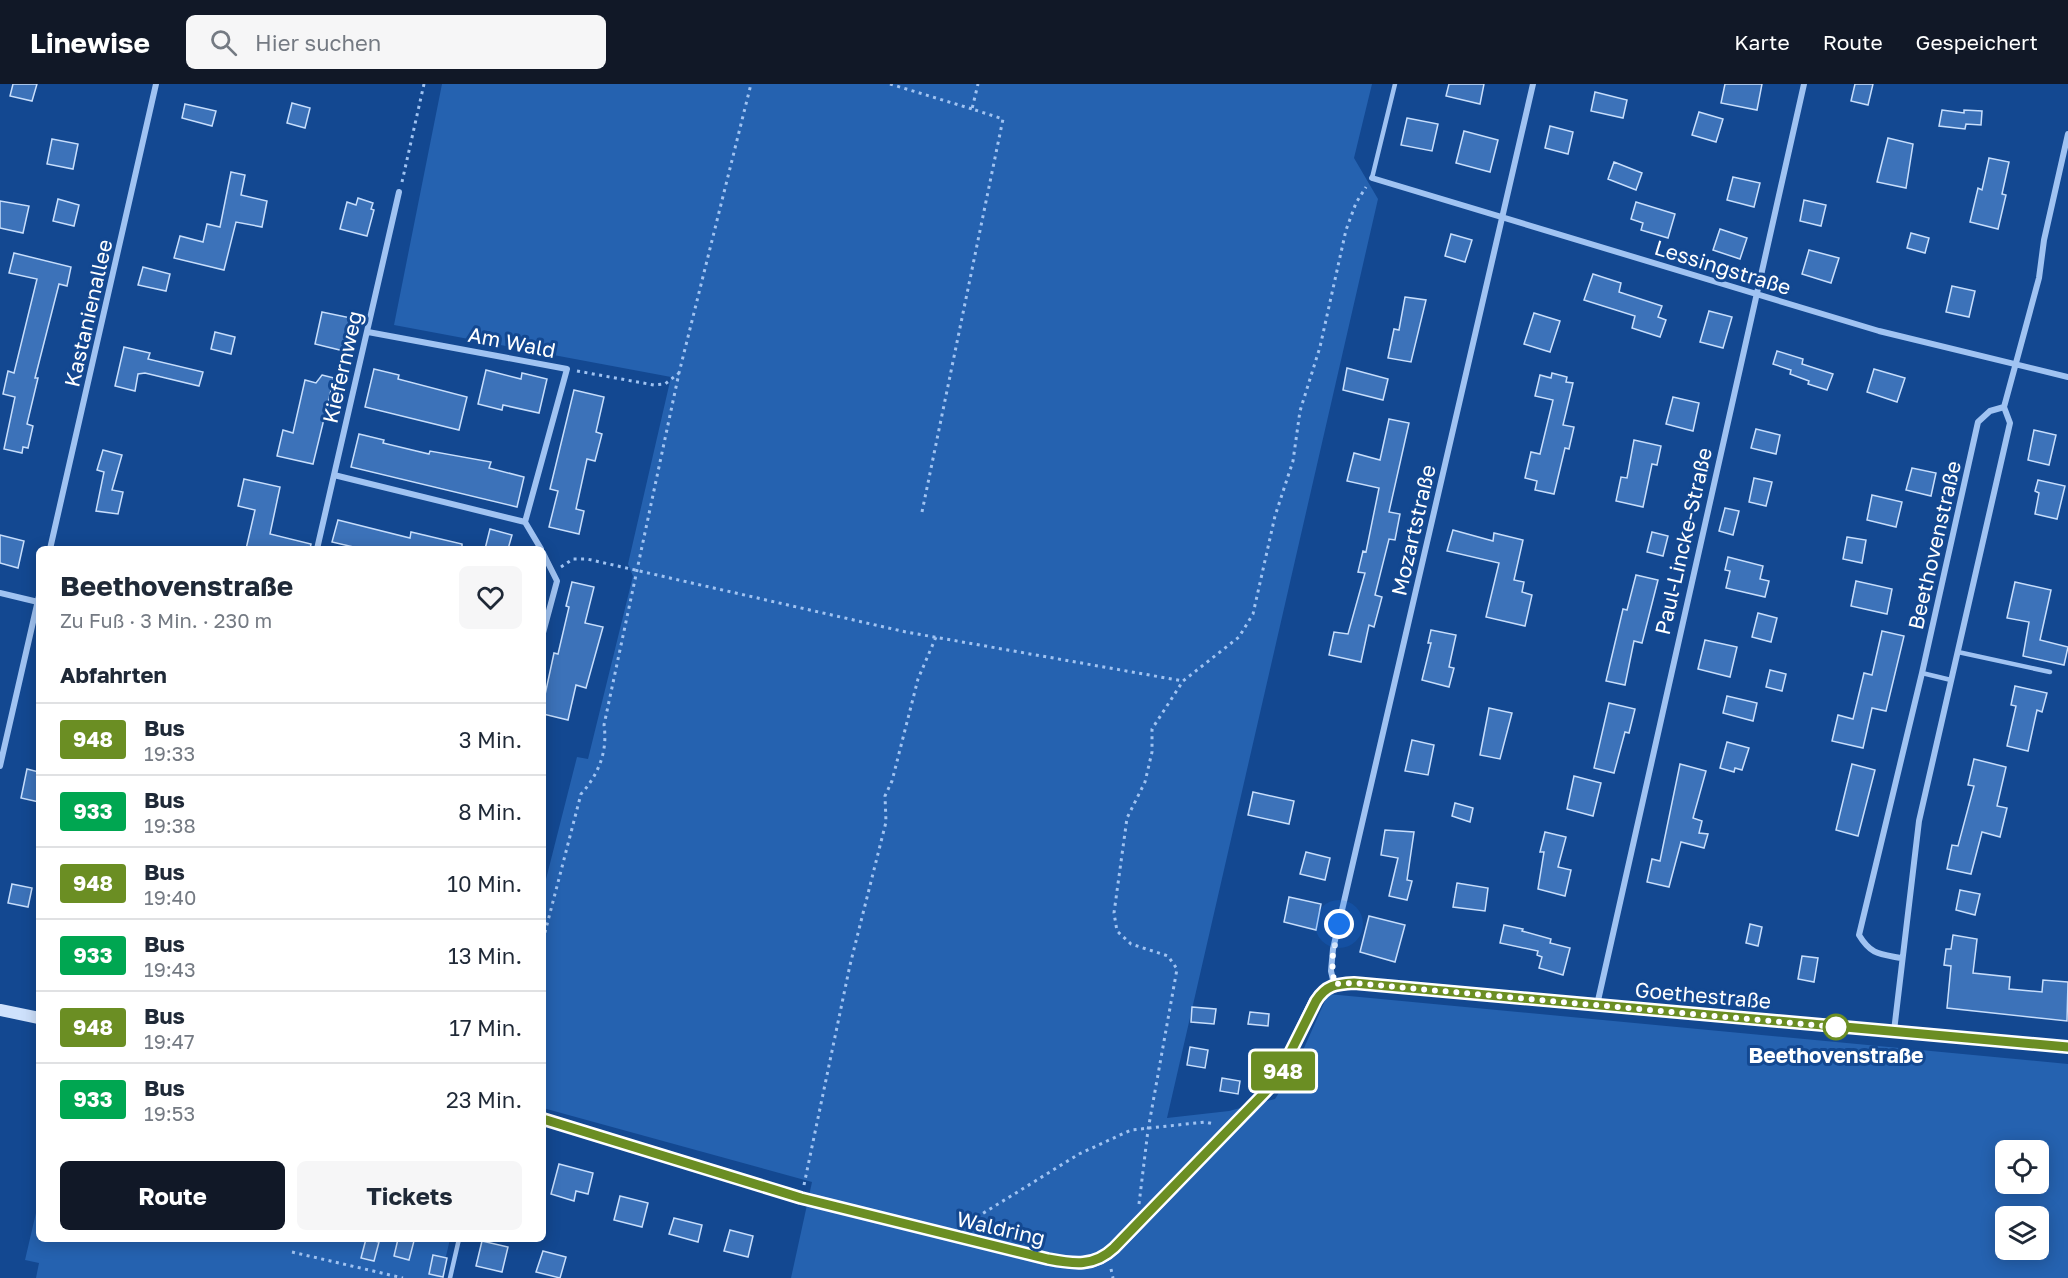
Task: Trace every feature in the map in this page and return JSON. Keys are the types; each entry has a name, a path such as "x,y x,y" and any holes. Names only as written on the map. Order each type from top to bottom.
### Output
{"street":[{"name":"Kastanienallee","path":"51,546 156,84"},
{"name":"Mozartstraße","path":"1334,984 1331,971 1333,949 1533,84"},
{"name":"Paul-Lincke-Straße","path":"1596,1005 1804,84"},
{"path":"1894,1032 1919,821 2010,423 2004,407 2039,278 2044,240 2068,134"},
{"name":"Lessingstraße","path":"1372,178 1879,332 2068,377"},
{"name":"Kiefernweg","path":"318,546 399,192"},
{"name":"Am Wald","path":"368,332 567,369 525,522"},
{"name":"Beethovenstraße","path":"1901,958 1867,949 1859,935 1922,673 1978,422 1990,411 2004,407"},
{"path":"334,476 525,522 539,546"},
{"path":"546,558 557,580 546,622"},
{"path":"0,593 36,599"},
{"path":"0,766 36,608"},
{"name":"Goethestraße","path":"1334,984 1354,983 2068,1047"},
{"name":"Waldring","path":"546,1120 801,1198 1048,1259 1071,1263 1093,1263 1106,1256 1276,1081 1322,990 1334,984"},
{"path":"0,1010 36,1017"}],"lane":[{"path":"1372,178 1395,84"},
{"path":"1958,652 2050,672"},
{"path":"1922,673 1951,680"},
{"path":"450,1278 458,1242"}],"path":[{"path":"399,192 424,84"},
{"path":"546,928 580,794 596,776 606,738 604,725 680,373 751,84"},
{"path":"890,84 1003,118 922,512"},
{"path":"972,109 978,84"},
{"path":"1137,1224 1148,1130 1177,969 1168,956 1131,944 1117,931 1114,913 1127,818 1145,782 1152,752 1152,729 1183,681 1239,637 1253,614 1275,516 1293,460 1300,411 1320,346 1346,230 1356,202 1372,178"},
{"path":"567,369 654,385 665,384 680,373"},
{"path":"554,572 573,559 587,559 636,572 936,637 1183,681"},
{"path":"801,1198 850,965 886,822 885,796 892,781 918,679 936,637"},
{"path":"948,1235 1079,1154 1131,1131 1205,1122 1219,1125 1227,1131"},
{"path":"292,1252 403,1278"}],"shaded area":[{"path":"442,84 1372,84 1354,158 1378,199 1167,1118 1229,1111 1275,1099 1296,1066 1328,994 2068,1064 2068,1278 791,1278 812,1182 546,1109 546,879 577,757 588,759 633,576 628,564 671,377 394,325"},
{"path":"36,1213 36,1242 449,1242 441,1278 36,1278 39,1263 25,1260"}],"building":[{"path":"13,84 37,84 32,101 10,96"},
{"path":"1449,84 1484,84 1480,104 1446,96"},
{"path":"1725,84 1762,84 1757,110 1721,103"},
{"path":"1855,84 1873,84 1868,105 1851,101"},
{"path":"1595,92 1627,100 1623,118 1591,111"},
{"path":"292,103 310,108 305,128 287,123"},
{"path":"185,104 216,111 212,126 182,118"},
{"path":"1942,110 1964,113 1964,110 1982,111 1981,125 1966,124 1965,129 1939,126"},
{"path":"1699,112 1723,119 1716,142 1692,135"},
{"path":"1407,118 1438,124 1432,151 1401,145"},
{"path":"1550,126 1573,132 1568,154 1545,148"},
{"path":"1464,131 1498,140 1490,172 1456,163"},
{"path":"1888,138 1913,144 1906,188 1877,182"},
{"path":"52,139 78,144 73,169 47,164"},
{"path":"1989,158 2009,162 2002,194 2006,195 1998,229 1970,222 1978,188 1982,190"},
{"path":"1614,162 1642,173 1636,190 1608,179"},
{"path":"231,172 245,175 241,195 267,201 262,227 236,222 224,270 174,258 180,236 203,242 207,224 220,227"},
{"path":"1733,177 1760,183 1754,207 1727,200"},
{"path":"358,198 373,203 371,209 374,210 367,236 340,229 347,202 356,205"},
{"path":"58,199 79,205 74,226 53,221"},
{"path":"1804,200 1826,205 1821,226 1800,221"},
{"path":"0,201 29,206 23,233 0,228"},
{"path":"1636,202 1675,214 1668,238 1641,230 1643,223 1631,219"},
{"path":"1720,229 1747,238 1740,259 1713,250"},
{"path":"1911,233 1929,238 1925,253 1907,248"},
{"path":"1451,234 1472,240 1465,262 1445,256"},
{"path":"1809,250 1839,258 1831,283 1802,274"},
{"path":"14,253 71,267 67,286 59,284 35,378 38,378 27,424 33,426 28,448 23,447 22,453 4,449 15,397 3,394 8,371 14,373 37,279 9,273"},
{"path":"143,267 170,274 166,291 138,285"},
{"path":"1593,274 1621,283 1619,292 1662,306 1658,317 1666,320 1660,337 1632,328 1635,316 1584,300"},
{"path":"1952,286 1975,291 1969,317 1946,312"},
{"path":"1405,297 1426,300 1411,362 1388,358 1394,329 1399,330"},
{"path":"1709,311 1732,317 1723,348 1700,342"},
{"path":"322,312 351,318 344,351 315,344"},
{"path":"1534,313 1560,321 1550,352 1524,344"},
{"path":"215,332 235,337 231,354 211,349"},
{"path":"124,347 150,353 148,359 203,372 199,386 145,373 138,374 135,391 115,386"},
{"path":"1777,351 1803,359 1802,364 1833,374 1827,390 1808,384 1809,381 1790,374 1791,370 1773,364"},
{"path":"1347,368 1388,379 1383,400 1343,390"},
{"path":"374,369 399,375 398,379 467,397 459,430 365,407"},
{"path":"1874,369 1905,378 1897,402 1867,392"},
{"path":"486,370 521,379 522,373 547,379 539,413 503,405 502,410 478,404"},
{"path":"1552,373 1567,377 1566,382 1573,383 1563,425 1574,427 1569,449 1565,448 1554,494 1535,490 1537,481 1525,478 1531,452 1540,454 1553,400 1535,396 1540,375 1551,378"},
{"path":"322,375 334,378 313,464 277,456 283,430 293,433 305,380 316,383"},
{"path":"574,390 604,397 596,432 602,434 595,461 587,459 576,509 584,511 579,534 549,527 558,491 550,489"},
{"path":"1673,397 1699,403 1693,431 1666,424"},
{"path":"1389,419 1409,423 1389,512 1400,514 1395,540 1389,539 1375,595 1382,597 1374,627 1369,625 1361,662 1329,655 1334,632 1348,634 1365,573 1358,572 1363,551 1366,552 1379,488 1347,481 1354,453 1380,460"},
{"path":"1756,429 1780,435 1776,454 1751,448"},
{"path":"2034,430 2056,435 2049,465 2028,460"},
{"path":"359,434 384,440 383,443 429,454 430,451 491,462 489,468 524,477 517,507 351,467"},
{"path":"1634,440 1661,446 1657,465 1652,464 1643,507 1616,501 1621,477 1627,478"},
{"path":"103,450 122,455 112,490 123,492 118,514 96,511 104,472 97,470"},
{"path":"1912,468 1936,473 1931,496 1906,490"},
{"path":"1754,478 1772,482 1766,506 1749,502"},
{"path":"244,479 280,487 270,534 311,544 311,546 247,546 255,510 238,506"},
{"path":"2038,480 2065,486 2057,519 2035,514 2039,493 2035,491"},
{"path":"1872,495 1902,502 1896,527 1867,520"},
{"path":"1725,508 1739,511 1733,535 1719,531"},
{"path":"338,520 410,538 411,532 462,544 462,546 349,546 332,542"},
{"path":"490,529 512,535 509,546 486,546"},
{"path":"1453,530 1493,541 1494,533 1523,540 1514,580 1524,582 1522,592 1532,595 1525,626 1486,617 1499,563 1447,551"},
{"path":"1652,532 1668,536 1663,556 1647,552"},
{"path":"0,535 24,541 18,568 0,563"},
{"path":"1847,537 1866,540 1862,563 1843,559"},
{"path":"1728,557 1763,566 1760,579 1769,581 1765,597 1726,588 1730,571 1725,570"},
{"path":"1636,575 1658,580 1642,643 1634,641 1625,685 1606,681 1623,609 1627,610"},
{"path":"1856,581 1892,589 1887,614 1851,606"},
{"path":"572,582 594,587 585,623 603,627 586,688 576,685 568,720 546,715 546,690 554,653 558,654 569,607 566,606"},
{"path":"2015,582 2051,590 2040,640 2068,647 2064,665 2023,656 2029,622 2007,618"},
{"path":"1758,613 1777,618 1771,642 1752,637"},
{"path":"1431,630 1456,635 1449,667 1454,668 1449,687 1422,680 1431,643 1428,643"},
{"path":"1882,631 1904,636 1886,711 1872,708 1863,748 1832,741 1838,715 1853,719 1864,673 1872,675"},
{"path":"1705,640 1737,647 1730,677 1698,669"},
{"path":"1770,670 1786,674 1782,691 1766,687"},
{"path":"2015,686 2047,693 2042,712 2037,710 2028,751 2007,746 2016,706 2011,705"},
{"path":"1727,696 1757,703 1753,721 1723,713"},
{"path":"1609,703 1635,709 1629,733 1625,732 1614,773 1594,768"},
{"path":"1489,708 1512,713 1500,759 1480,755"},
{"path":"1412,740 1434,745 1428,775 1405,771"},
{"path":"1727,742 1749,748 1742,770 1735,768 1734,772 1720,768"},
{"path":"1974,759 2006,767 1997,806 2007,808 2000,837 1982,832 1971,874 1947,869 1952,845 1958,846 1974,786 1968,785"},
{"path":"1680,764 1706,771 1693,818 1702,821 1699,833 1708,834 1704,848 1681,842 1669,887 1647,882 1652,859 1660,861"},
{"path":"1852,764 1875,770 1858,836 1836,830"},
{"path":"27,769 36,771 36,801 21,798"},
{"path":"1574,776 1601,783 1593,816 1567,809"},
{"path":"1253,792 1294,801 1289,824 1248,815"},
{"path":"1455,803 1473,808 1470,822 1452,816"},
{"path":"1385,830 1414,832 1407,880 1412,881 1407,900 1389,896 1398,858 1381,855"},
{"path":"1545,832 1566,837 1558,867 1571,870 1565,896 1538,889 1544,852 1540,852"},
{"path":"1306,852 1330,858 1325,880 1300,874"},
{"path":"1457,883 1488,888 1485,911 1453,907"},
{"path":"12,884 32,888 28,907 8,903"},
{"path":"1960,890 1980,894 1975,915 1956,910"},
{"path":"1289,897 1321,904 1316,930 1284,922"},
{"path":"1369,916 1405,925 1395,962 1360,952"},
{"path":"1750,924 1762,927 1758,946 1746,943"},
{"path":"1504,925 1523,929 1522,931 1551,939 1550,943 1570,948 1563,975 1539,968 1542,957 1537,955 1538,951 1500,943"},
{"path":"1953,935 1977,939 1973,973 2010,977 2009,989 2042,992 2043,980 2068,982 2067,1021 1947,1008 1951,966 1944,965 1946,949 1951,949"},
{"path":"1802,956 1818,958 1814,982 1798,979"},
{"path":"1192,1007 1216,1009 1214,1024 1191,1022"},
{"path":"1250,1012 1269,1014 1268,1026 1248,1024"},
{"path":"1190,1047 1208,1050 1205,1068 1187,1065"},
{"path":"1222,1078 1240,1081 1238,1094 1220,1091"},
{"path":"559,1164 593,1173 588,1194 576,1191 574,1201 551,1194"},
{"path":"620,1196 648,1203 642,1227 614,1220"},
{"path":"674,1218 702,1225 698,1242 669,1234"},
{"path":"730,1230 753,1236 748,1257 724,1251"},
{"path":"365,1242 379,1242 374,1261 361,1258"},
{"path":"397,1242 414,1242 409,1260 394,1256"},
{"path":"482,1242 508,1247 502,1272 476,1266"},
{"path":"543,1251 566,1257 560,1278 536,1272"},
{"path":"433,1255 447,1258 443,1277 429,1274"}],"bus line":[{"name":"948","path":"546,1120 801,1198 1048,1259 1071,1263 1093,1263 1106,1256 1276,1081 1284,1070 1322,990 1334,984 1354,983 2068,1047"}],"place":[{"name":"Beethovenstraße","path":"1836,1027"}],"route":[{"path":"1339,924 1331,971 1334,984 1354,983 1836,1027"}]}
